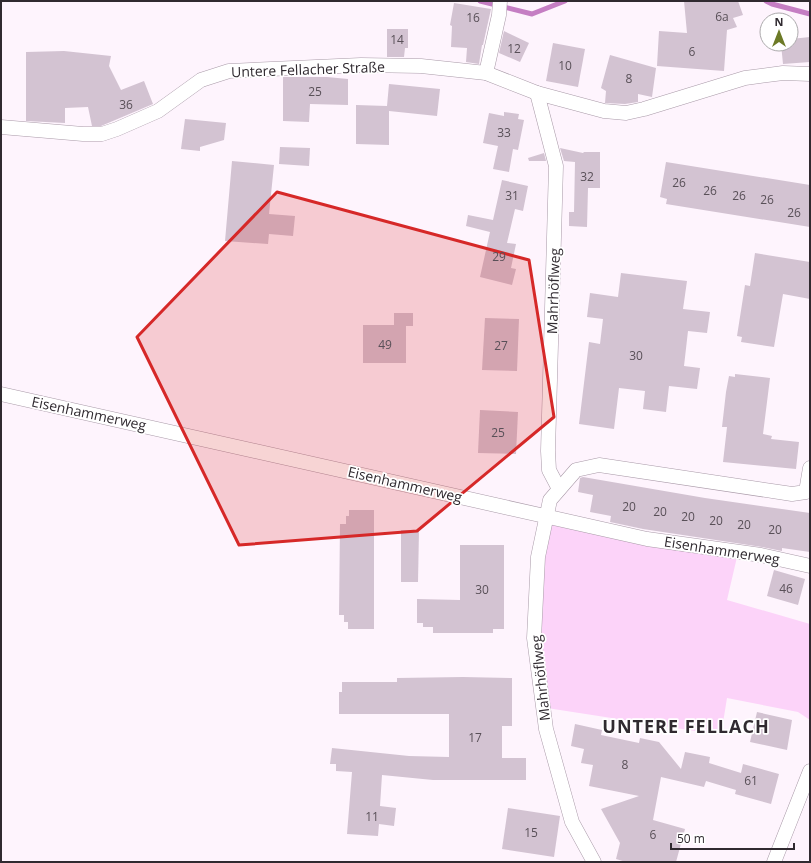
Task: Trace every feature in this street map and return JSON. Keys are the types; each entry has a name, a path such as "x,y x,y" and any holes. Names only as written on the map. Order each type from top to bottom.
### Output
{"street":[{"path":"486,73 499,15 500,1"},
{"name":"Untere Fellacher Straße","path":"1,127 83,134 102,134 158,111 201,80 229,71 376,65 421,66 486,73 538,93 604,111 626,113 644,109 745,78 783,74 810,74"},
{"name":"Mahrhöflweg","path":"538,93 556,166 548,451 549,470 559,489"},
{"name":"Eisenhammerweg","path":"1,394 647,539 761,556 810,566"},
{"name":"Mahrhöflweg","path":"594,862 572,822 546,729 534,638 538,557 550,500 576,470 599,464 792,494 806,492 810,468"},
{"path":"774,862 810,771"}],"highlighted area":[{"path":"277,192 529,260 554,417 417,531 239,545 137,337"}],"shaded area":[{"path":"551,522 638,544 737,557 727,600 810,624 810,720 798,712 727,698 721,735 547,708 538,638 543,558"}],"building":[{"path":"684,1 738,1 743,15 733,18 737,27 727,30 724,71 657,66 659,31 687,33"},
{"path":"454,3 491,9 479,64 466,62 467,48 451,47 452,26 450,25"},
{"path":"387,29 408,29 408,48 405,48 404,57 387,57"},
{"path":"504,31 529,43 520,62 499,53"},
{"path":"810,37 810,62 783,64 782,52 799,52 799,38"},
{"path":"553,43 585,49 578,87 546,81"},
{"path":"64,51 111,56 109,66 121,90 144,81 153,104 101,126 92,126 88,107 65,108 65,123 26,121 26,52"},
{"path":"610,55 656,68 652,97 638,94 638,102 625,104 605,103 606,91 601,88"},
{"path":"283,77 327,77 348,79 348,105 310,104 309,122 283,121"},
{"path":"389,84 440,89 437,116 389,111 389,145 356,144 356,105 387,106"},
{"path":"504,112 519,114 518,119 524,120 518,150 513,149 509,172 493,169 498,146 483,143 489,113 504,116"},
{"path":"185,119 226,123 224,140 200,147 200,151 181,149"},
{"path":"280,147 310,148 309,166 279,164"},
{"path":"560,148 583,153 600,152 600,188 588,188 587,227 569,226 569,212 574,212 575,162 564,161"},
{"path":"544,153 546,161 529,161 528,158"},
{"path":"232,161 274,165 269,214 295,216 293,236 269,234 268,244 225,241"},
{"path":"666,162 810,185 810,227 666,204 667,199 660,197"},
{"path":"502,180 528,186 523,211 515,209 507,243 516,244 511,268 516,269 512,285 480,277 490,232 466,226 468,215 493,220"},
{"path":"755,253 810,262 810,299 783,294 774,347 741,342 742,337 737,336 745,285 750,286"},
{"path":"621,273 687,281 683,309 710,312 707,333 688,331 684,366 700,368 697,389 669,386 666,412 643,409 645,391 619,388 614,429 579,424 589,342 600,344 603,319 587,317 590,293 618,297"},
{"path":"394,313 413,313 413,326 406,326 406,363 363,363 363,325 394,325"},
{"path":"485,318 519,319 517,371 482,370"},
{"path":"735,374 770,378 763,434 772,436 771,439 799,442 796,469 723,462 727,427 722,427 726,392 729,376 735,377"},
{"path":"480,410 518,412 516,454 478,453"},
{"path":"583,477 705,498 810,513 810,552 782,548 782,551 643,529 610,522 611,516 590,512 593,495 578,492 580,478"},
{"path":"349,510 374,510 374,629 348,629 348,622 344,622 344,615 339,615 340,524 346,524 346,516 349,516"},
{"path":"401,530 419,530 418,582 401,582"},
{"path":"460,545 504,545 504,629 493,629 493,633 433,633 433,627 423,627 423,623 417,623 417,599 460,600"},
{"path":"774,570 805,579 798,605 767,596"},
{"path":"397,678 512,678 512,726 502,726 502,758 526,758 526,780 433,780 382,775 380,806 396,808 394,826 379,824 378,836 347,834 352,772 336,771 336,764 330,764 332,748 409,756 449,757 449,714 339,714 339,692 342,692 342,682 397,682"},
{"path":"757,712 792,720 787,750 750,742"},
{"path":"575,724 602,730 601,735 639,743 640,738 659,742 681,769 685,752 710,757 709,763 741,773 743,764 779,774 771,804 735,794 736,790 706,781 704,787 661,777 653,820 685,829 676,862 626,862 616,859 620,843 601,809 639,796 589,786 593,765 581,763 584,749 571,746"},
{"path":"508,808 560,816 554,857 502,849"}],"waterway":[{"path":"480,1 532,14 565,1"},
{"path":"766,1 810,14"}],"district":[{"name":"UNTERE FELLACH","path":"686,726"}]}
